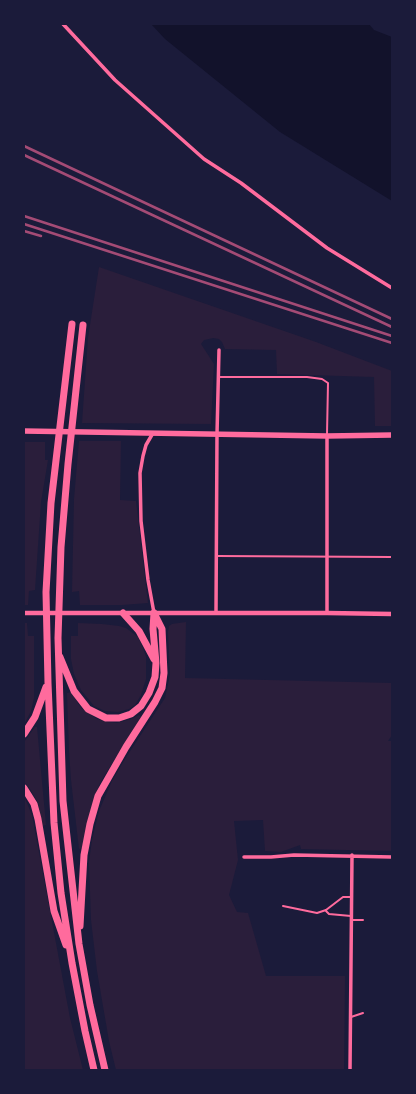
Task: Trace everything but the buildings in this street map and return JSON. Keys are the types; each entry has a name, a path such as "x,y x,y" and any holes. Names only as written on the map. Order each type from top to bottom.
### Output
{"highway":[{"path":"72,324 51,503 46,592 48,683 54,823 61,893 84,1031 94,1070"},
{"path":"83,325 74,403 61,547 58,638 63,801 79,944 90,1005 105,1070"},
{"path":"123,613 139,631 156,663"},
{"path":"59,653 74,691 80,701 88,709 106,718 119,718 131,714 142,706 155,677 156,663 153,629 154,613"},
{"path":"79,944 84,855 90,824 98,796 162,688 164,673 162,629 154,613"},
{"path":"24,734 35,717 48,683"},
{"path":"24,788 34,804 54,910 72,963"}],"main road":[{"path":"24,431 327,436 392,435"}],"street":[{"path":"63,24 115,80 204,159 241,183 326,248 392,288"},
{"path":"216,612 219,350"},
{"path":"153,433 146,445 140,473 141,521 148,580 154,613"},
{"path":"327,436 327,613"},
{"path":"24,613 216,612 392,614"},
{"path":"244,857 271,858 294,855 392,856"},
{"path":"350,1070 352,856"}],"lane":[{"path":"219,377 306,377 322,379 328,383 327,436"},
{"path":"216,556 392,557"},
{"path":"283,906 317,913 326,910 343,897 352,897"},
{"path":"326,910 329,914 363,920"},
{"path":"350,1017 363,1013"}],"shaded area":[{"path":"151,24 369,24 374,30 392,37 392,201 280,132 165,39"},
{"path":"99,267 316,342 392,371 392,426 375,426 374,377 277,374 276,350 225,349 219,339 213,338 204,340 201,344 214,364 211,424 82,423 88,338"},
{"path":"79,441 121,441 120,500 136,501 148,603 122,605 80,605 79,591 72,592 74,499"},
{"path":"24,442 45,442 45,460 48,460 41,502 35,590 29,591 28,605 24,605"},
{"path":"186,622 185,678 392,683 392,735 388,741 392,741 392,851 301,849 300,845 281,852 265,851 263,820 234,821 238,860 229,895 237,912 248,913 266,976 345,976 344,1070 116,1070 109,1041 97,971 91,920 89,862 92,840 99,811 112,781 165,698 170,675 169,626 172,624"},
{"path":"24,623 27,623 28,636 34,636 34,698 31,711 24,725"},
{"path":"78,623 119,626 126,628 138,637 146,657 146,679 141,695 135,705 129,709 118,712 105,711 94,706 81,690 74,674 71,659 71,636 78,636"},
{"path":"71,692 81,708 97,719 117,723 139,715 141,717 100,783 94,798 82,848 79,849 69,752 67,693"},
{"path":"35,727 37,727 46,825 42,826 38,803 24,782 24,742"},
{"path":"24,796 32,815 70,1018 83,1070 25,1070 24,1068"}],"railway":[{"path":"24,146 392,319"},
{"path":"24,155 392,327"},
{"path":"24,216 392,336"},
{"path":"24,224 392,343"},
{"path":"24,231 41,236"}]}
